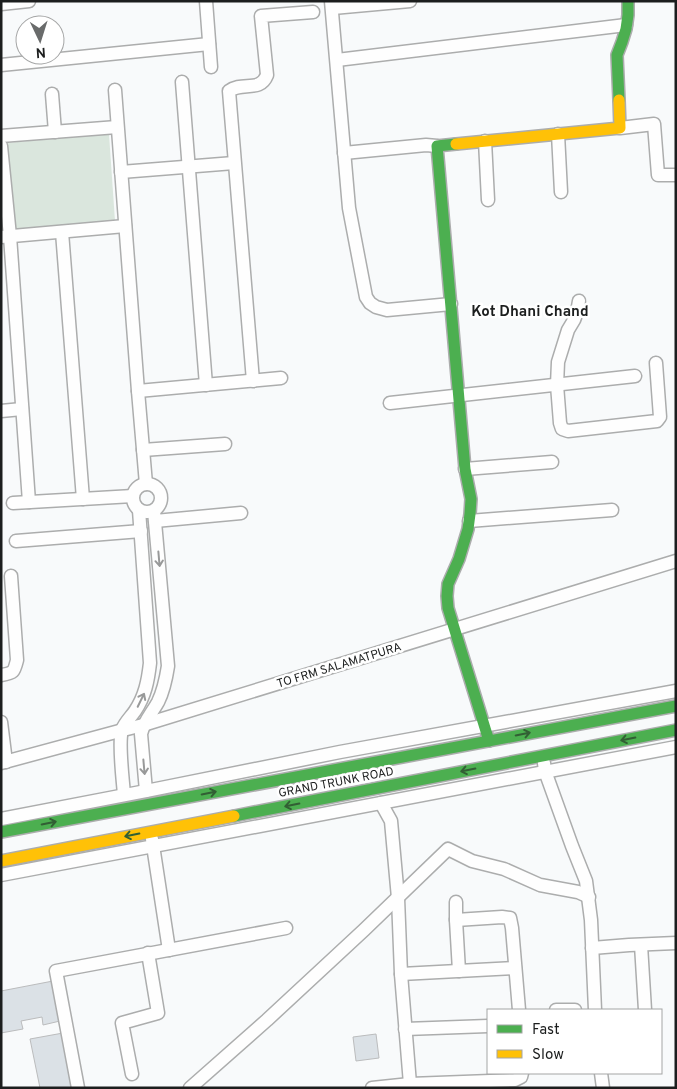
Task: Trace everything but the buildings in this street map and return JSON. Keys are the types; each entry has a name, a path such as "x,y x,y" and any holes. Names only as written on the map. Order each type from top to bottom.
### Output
{"main road":[{"path":"489,740 448,608 448,584 459,559 468,529 471,498 465,470 437,146 620,128 617,55 621,47 626,25 628,1"},
{"name":"GRAND TRUNK ROAD","path":"1,861 150,832 310,787 343,768 676,706"},
{"name":"GRAND TRUNK ROAD","path":"1,832 310,787 349,793 676,730"}],"street":[{"path":"1,4 29,1"},
{"path":"206,1 211,67"},
{"path":"410,1 332,5 349,208 366,297 370,303 387,310 451,304"},
{"path":"252,381 229,91 234,87 259,85 264,82 267,75 261,16 312,12"},
{"path":"337,60 626,25"},
{"path":"1,65 209,44"},
{"path":"182,82 206,385"},
{"path":"114,90 146,484"},
{"path":"52,94 55,132"},
{"path":"620,128 654,124 658,176 676,175"},
{"path":"1,136 117,127"},
{"path":"558,134 561,192"},
{"path":"485,141 488,200"},
{"path":"344,153 426,145 437,146"},
{"path":"1,146 6,236 29,502"},
{"path":"121,172 234,163"},
{"path":"6,236 126,226"},
{"path":"62,232 83,499"},
{"path":"579,301 577,312 568,330 558,362 557,385 562,429 568,431 657,421 660,417 656,363"},
{"path":"390,403 635,376"},
{"path":"138,391 281,378"},
{"path":"1,411 22,409"},
{"path":"144,450 225,444"},
{"path":"465,470 552,462"},
{"path":"146,791 141,734 143,725 164,690 168,666 155,516 160,504 161,494 156,487 146,484 138,488 133,496 134,504 139,510 155,516 241,513"},
{"path":"13,503 133,496"},
{"path":"124,795 122,730 142,699 149,678 150,663 139,510"},
{"path":"469,521 612,510"},
{"path":"16,542 141,531"},
{"name":"TO FRM SALAMATPURA","path":"3,763 143,725 676,561"},
{"path":"1,675 15,670 17,660 11,576"},
{"path":"1,818 340,752 676,691"},
{"path":"1,722 3,763"},
{"path":"1,875 676,747"},
{"path":"340,752 343,768"},
{"path":"542,756 572,846 586,881 589,897 595,1009"},
{"path":"349,793 352,809"},
{"path":"381,804 391,821 410,1084"},
{"path":"150,832 154,847 169,950"},
{"path":"190,1088 274,1014 448,849 472,861 504,869 540,885 578,892 589,897"},
{"path":"456,902 459,971"},
{"path":"456,920 510,918 519,1009"},
{"path":"78,1088 56,971 286,928"},
{"path":"592,948 676,943"},
{"path":"641,945 645,1009"},
{"path":"132,1074 122,1023 158,1013 148,954"},
{"path":"401,974 515,968"},
{"path":"405,1029 487,1026"},
{"path":"372,1088 410,1084 514,1080 521,1077 522,1074"},
{"path":"601,1074 603,1088"}],"shaded area":[{"path":"109,134 115,221 13,229 6,143"}],"traffic: fast":[{"path":"619,100 617,55 626,29 628,1"},
{"path":"456,144 437,146 465,469 471,499 468,529 459,559 448,584 447,596 448,608 489,741"},
{"path":"1,832 676,706"},
{"path":"234,816 676,730"}],"traffic: slow":[{"path":"456,144 620,128 619,100"},
{"path":"1,861 234,816"}],"district":[{"name":"Kot Dhani Chand","path":"530,311"}]}
